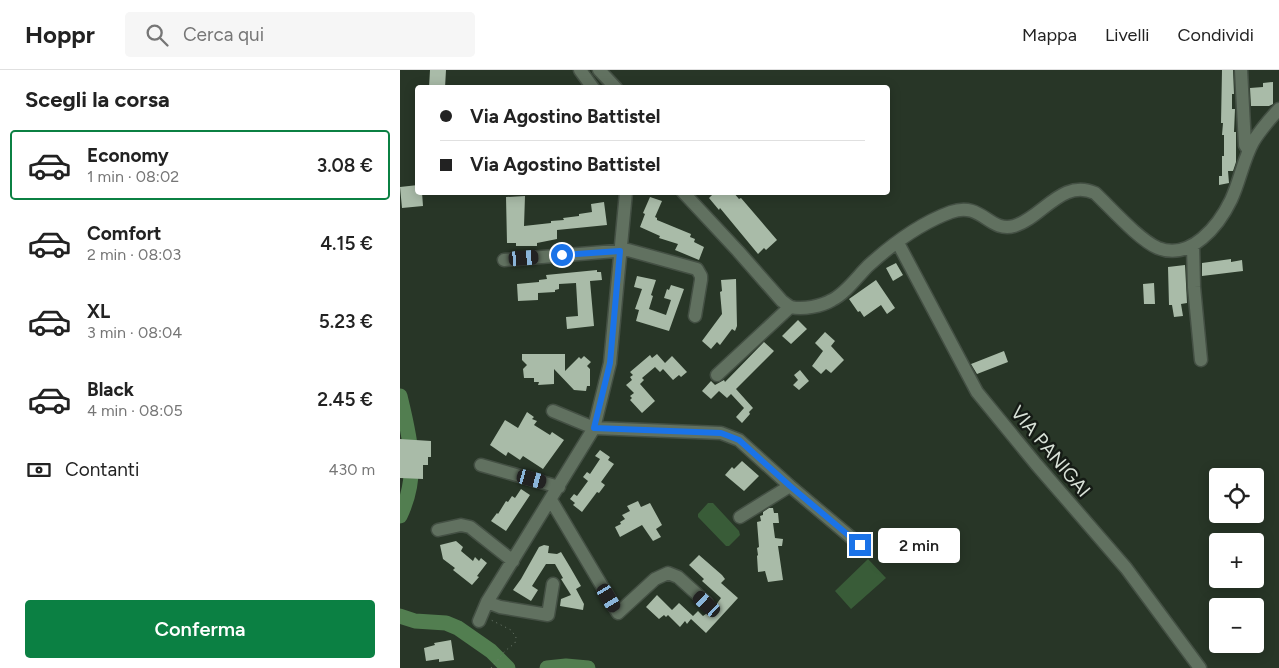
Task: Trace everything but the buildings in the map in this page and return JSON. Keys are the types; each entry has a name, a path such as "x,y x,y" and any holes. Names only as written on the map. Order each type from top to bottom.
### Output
{"street":[{"path":"580,70 591,85"},
{"path":"599,70 613,85"},
{"path":"1241,70 1245,146 1247,148"},
{"path":"717,376 790,307 814,306 832,300 841,294 870,265 898,243 926,224 960,210 968,209 976,212 999,226 1014,226 1068,192 1081,189 1095,193 1143,239 1160,249 1178,250 1193,246 1210,230 1226,209 1232,198 1252,143 1268,121 1279,110"},
{"path":"480,618 487,602 594,428 610,363 626,195"},
{"path":"686,195 738,251 775,295 790,307"},
{"name":"VIA PANIGAI","path":"898,243 977,392 1126,568 1200,668"},
{"path":"1193,246 1195,296 1201,360"},
{"path":"504,260 628,250 697,269 701,280 695,316"},
{"path":"552,411 594,428 721,433 730,436 739,440 860,545"},
{"path":"481,465 559,487"},
{"path":"740,518 790,486"},
{"path":"551,500 618,613 655,579 668,573 678,577 707,604"},
{"path":"438,530 461,525 470,527 512,561"},
{"path":"487,602 500,607 548,615 553,584"}],"path":[{"path":"480,618 511,630 515,634 515,643 505,651 491,668"}],"green space":[{"path":"708,503 713,503 739,531 740,535 729,546 726,546 698,517 698,514"},
{"path":"868,559 886,578 851,609 835,591"}],"waterway":[{"path":"400,396 410,441 411,456 410,485 400,516"},
{"path":"400,616 415,621 446,623 458,628 491,651 508,668"},
{"path":"547,668 566,666 588,668"}],"route":[{"path":"562,255 620,251 610,363 594,428 721,433 730,436 739,440 860,545"}]}
